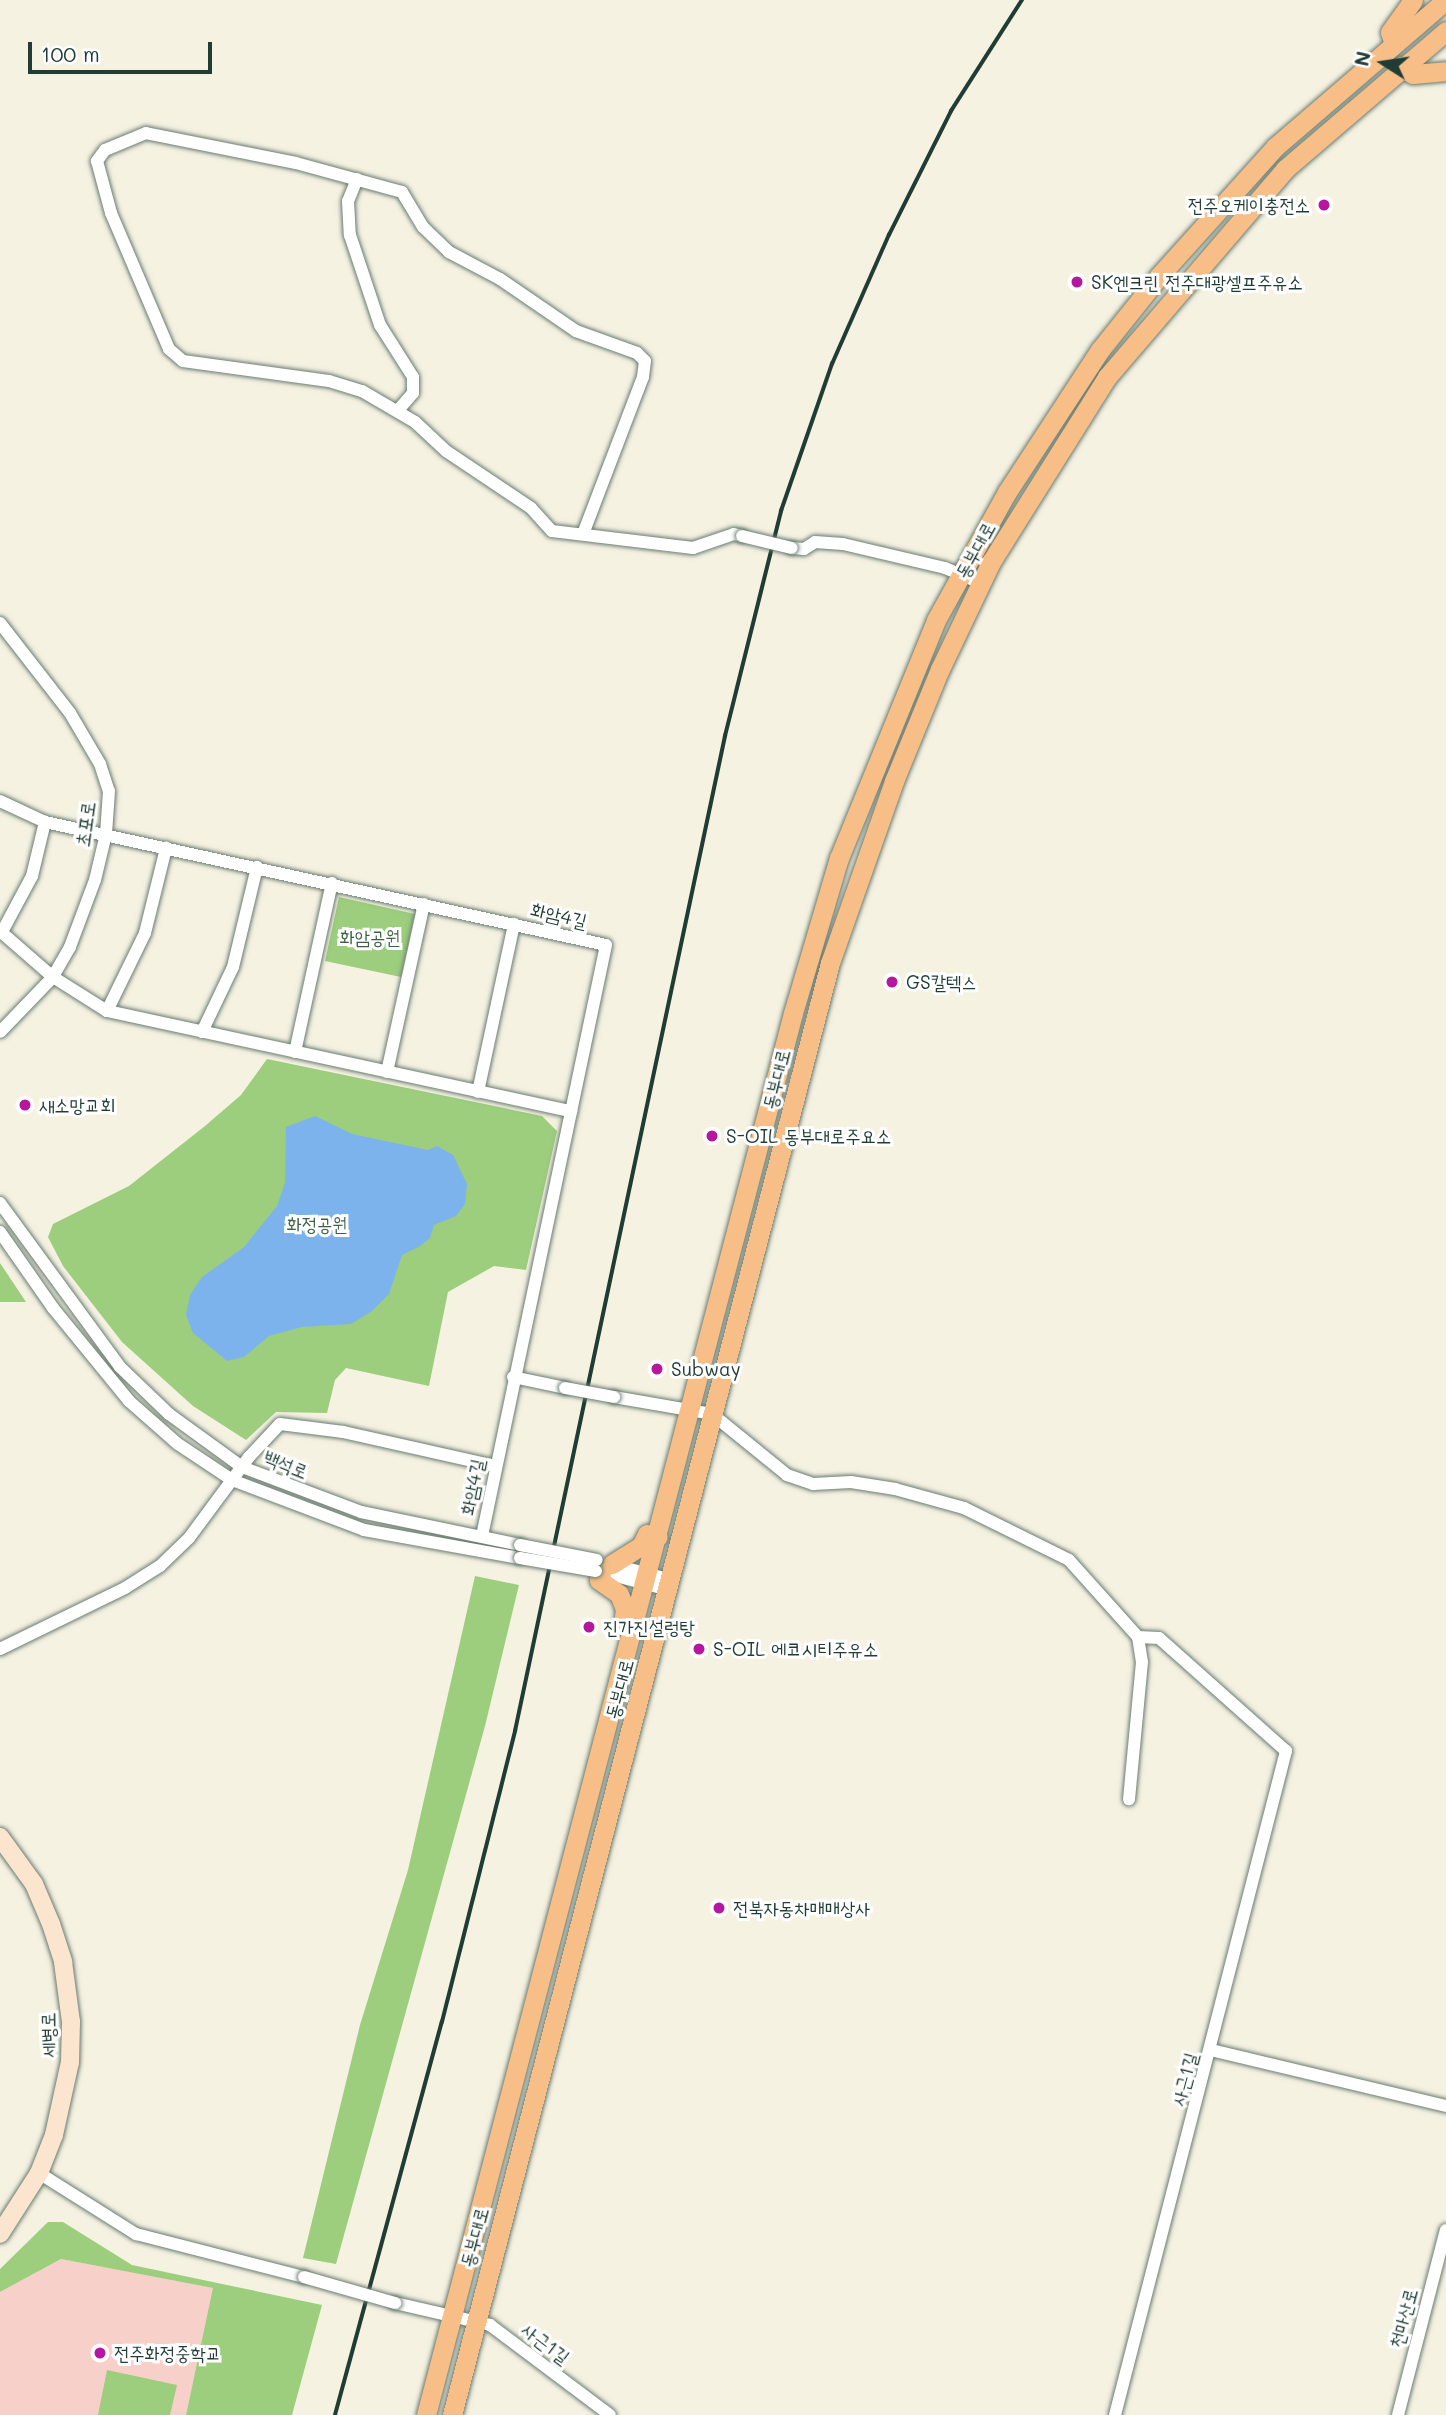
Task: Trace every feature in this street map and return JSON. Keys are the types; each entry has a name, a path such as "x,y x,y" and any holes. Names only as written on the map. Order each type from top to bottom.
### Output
{"main road":[{"path":"1394,43 1390,32 1413,0"},
{"name":"동부대로","path":"426,2415 635,1629 657,1582 658,1537 793,1013 839,858 936,620 1028,460 1100,351 1159,276 1275,147 1446,0"},
{"name":"동부대로","path":"452,2415 657,1582 712,1414 830,963 894,781 980,583 1063,441 1107,377 1285,169 1401,66 1446,32"},
{"path":"1401,66 1413,74 1446,71"},
{"path":"635,1629 623,1625 625,1609 619,1594 599,1580 602,1567 640,1546 647,1534 658,1537"}],"street":[{"path":"583,534 599,483 623,439 645,361 636,353 576,331 500,279 449,252 423,227 402,192 357,179 146,133 105,150 97,161 111,213 169,349 183,360 213,367 329,380 398,411 446,451 531,508 552,531 693,548 734,534 792,548 815,542 843,544 962,573 980,583"},
{"path":"357,179 348,201 350,236 380,325 413,377 413,393 398,411"},
{"name":"초포로","path":"0,623 37,666 100,764 109,791 106,834 86,910 53,977 0,1032"},
{"name":"화암4길","path":"0,801 45,822 606,945 513,1377 482,1536"},
{"path":"45,822 32,876 1,931 53,977 107,1011 571,1111"},
{"path":"107,1011 145,933 166,848"},
{"path":"202,1032 233,967 257,867"},
{"path":"295,1052 332,883"},
{"path":"387,1072 424,904"},
{"path":"478,1091 514,924"},
{"name":"백석로","path":"0,1203 120,1367 169,1414 242,1467 361,1512 482,1536 520,1551"},
{"name":"백석로","path":"0,1232 53,1308 129,1401 178,1444 232,1480 364,1530 520,1551 602,1567 657,1582"},
{"path":"513,1377 614,1397 692,1408 712,1414 787,1475 813,1484 851,1482 930,1498 964,1508 1054,1550 1069,1560 1138,1637 1142,1662 1129,1799"},
{"path":"0,1649 125,1588 160,1566 189,1538 242,1467 280,1424 293,1423 495,1466"},
{"name":"사근1길","path":"1115,2415 1286,1751 1160,1638 1138,1637"},
{"name":"세병로","path":"0,1837 34,1884 51,1924 63,1962 71,2022 64,2095 39,2174 0,2234"},
{"path":"1211,2050 1446,2106"},
{"name":"사근1길","path":"39,2174 136,2234 304,2277 452,2319 490,2325 610,2415"},
{"name":"천마산로","path":"1398,2415 1446,2230"}],"shaded area":[{"name":"전주화정중학교","path":"61,2259 214,2288 186,2415 0,2415 0,2292"}],"green space":[{"name":"화암공원","path":"339,897 415,914 401,977 325,961"},
{"name":"화정공원","path":"267,1059 542,1116 557,1131 526,1270 494,1266 448,1292 429,1386 346,1368 335,1380 327,1413 276,1412 246,1440 193,1406 122,1342 63,1266 48,1237 53,1224 129,1186 205,1126 241,1095"},
{"path":"0,1263 26,1302 0,1302"},
{"path":"475,1576 519,1585 485,1726 336,2264 303,2258 360,2025 408,1870"},
{"path":"48,2222 63,2222 132,2265 322,2305 292,2415 186,2415 213,2288 61,2259 0,2292 0,2269"},
{"path":"107,2370 177,2385 170,2415 98,2415"}],"water":[{"path":"315,1116 352,1134 428,1150 437,1146 453,1155 467,1184 465,1204 456,1216 434,1225 430,1238 402,1255 389,1294 372,1311 351,1324 302,1327 269,1336 244,1357 227,1361 193,1333 186,1315 190,1295 202,1277 244,1247 277,1206 285,1183 286,1127"}],"railway":[{"path":"335,2415 442,2022 515,1731 725,736 781,511 832,364 889,235 951,111 1022,0"}],"place":[{"name":"전주오케이충전소","path":"1324,205"},
{"name":"SK엔크린 전주대광셀프주유소","path":"1077,282"},
{"name":"GS칼텍스","path":"892,982"},
{"name":"새소망교회","path":"25,1105"},
{"name":"S-OIL 동부대로주요소","path":"712,1136"},
{"name":"Subway","path":"657,1369"},
{"name":"진가진설렁탕","path":"589,1627"},
{"name":"S-OIL 에코시티주유소","path":"699,1649"},
{"name":"전북자동차매매상사","path":"719,1908"},
{"name":"전주화정중학교","path":"100,2353"}]}
